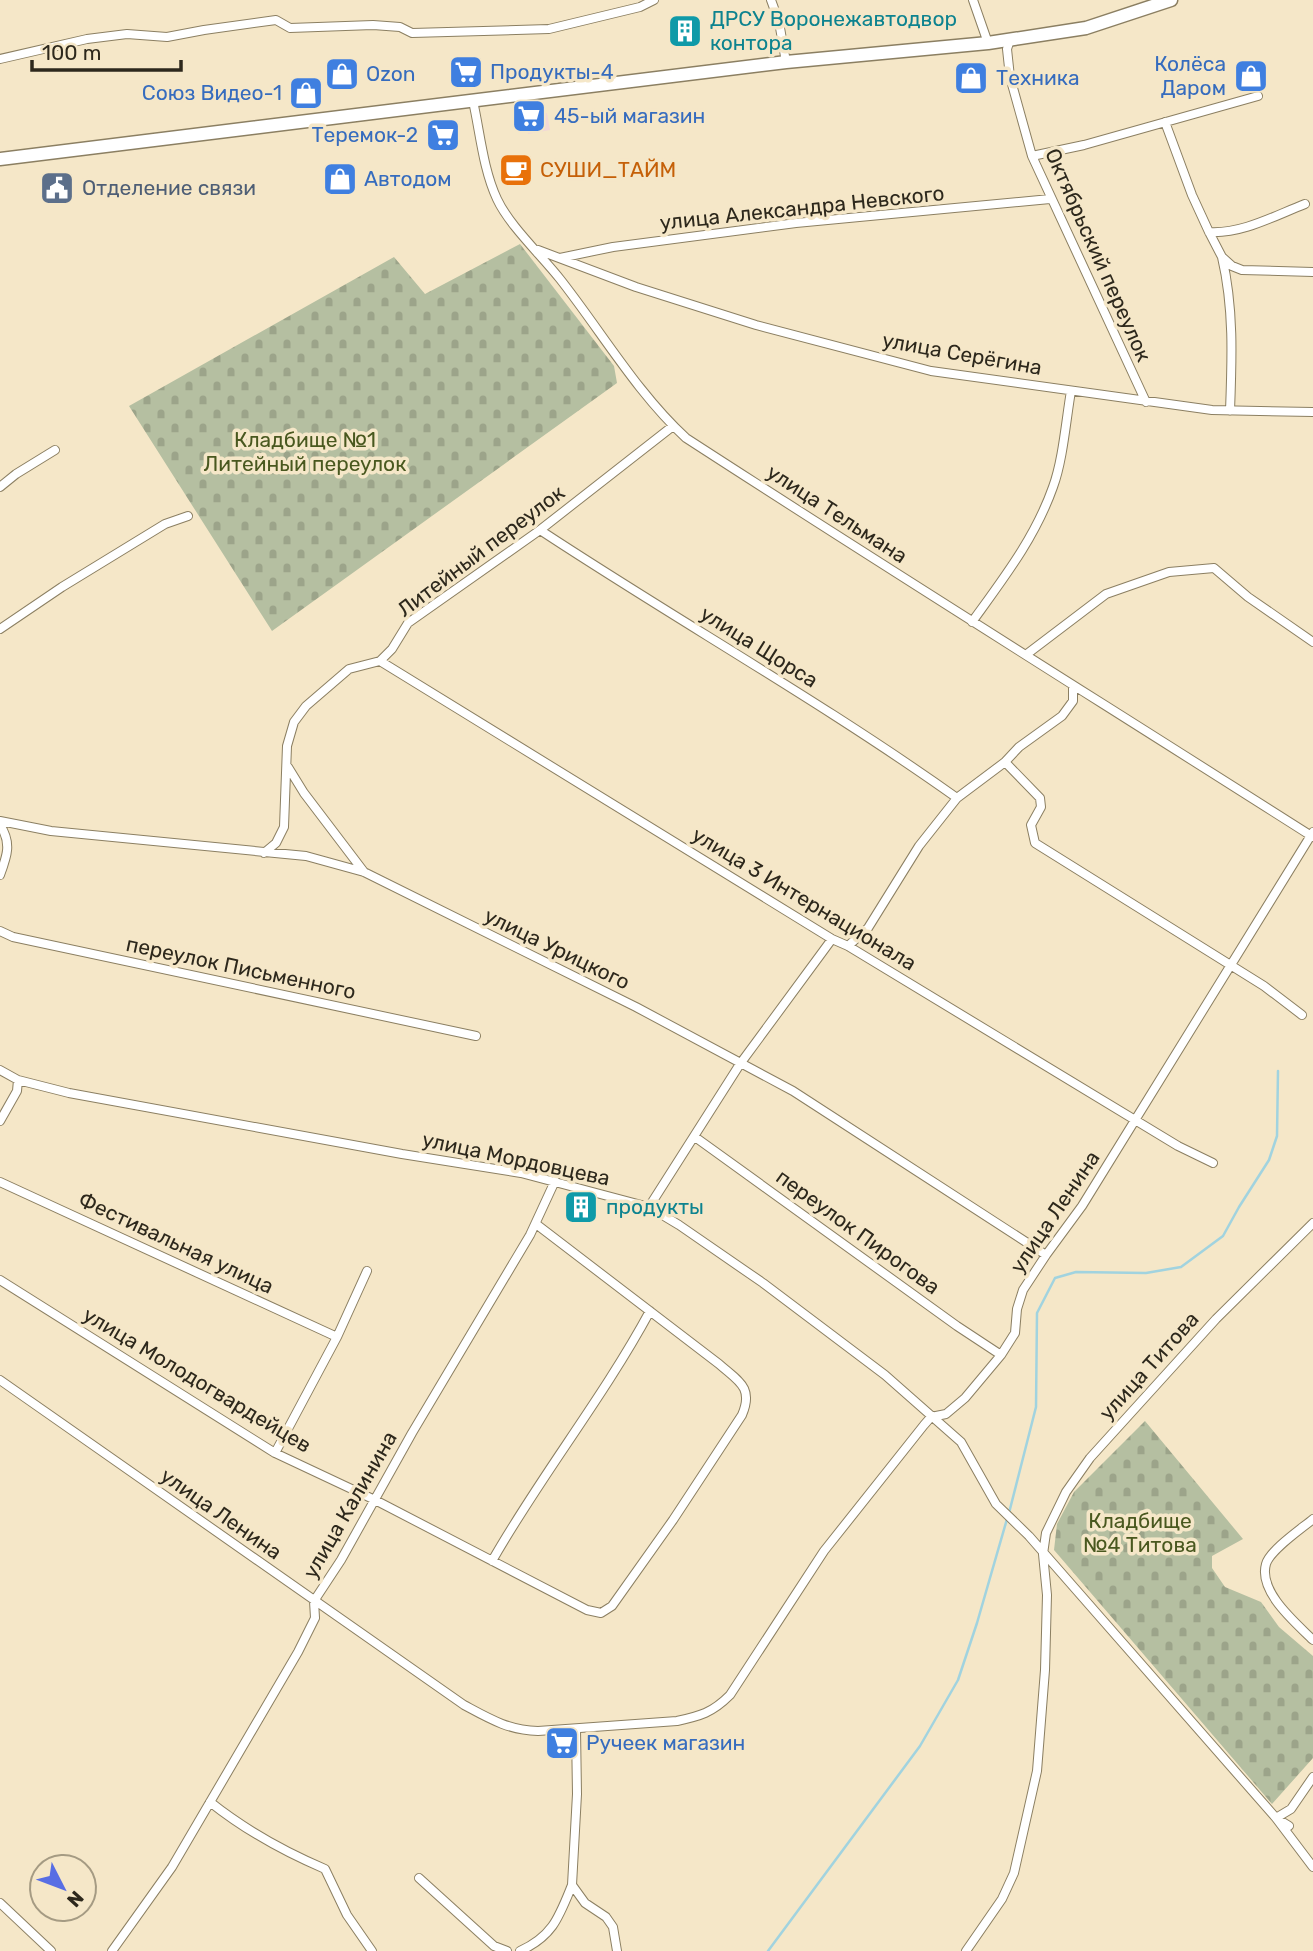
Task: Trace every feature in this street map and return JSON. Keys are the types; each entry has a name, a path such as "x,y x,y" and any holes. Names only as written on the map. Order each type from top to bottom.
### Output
{"main road":[{"path":"0,159 786,62 988,44 1086,28 1171,0"}],"street":[{"path":"0,59 87,39 127,34 167,37 276,20 290,28 373,25 400,27 412,33 549,29 640,7 654,0"},
{"path":"771,0 779,22 786,62"},
{"path":"973,0 988,44"},
{"name":"Октябрьский переулок","path":"1010,40 1007,49 1010,76 1032,156 1146,402"},
{"path":"1032,156 1084,145 1258,96"},
{"name":"улица Тельмана","path":"473,100 497,199 505,213 673,426 686,438 972,622 1312,835"},
{"path":"1165,121 1192,195 1222,257 1232,267 1242,270 1313,272"},
{"name":"улица Александра Невского","path":"559,258 613,247 796,223 1050,199"},
{"path":"1209,232 1224,233 1305,204"},
{"name":"улица Серёгина","path":"536,249 636,287 756,325 931,371 1146,402 1230,411 1313,412"},
{"path":"1222,257 1231,310 1230,411"},
{"path":"972,622 1017,559 1038,523 1054,485 1071,391"},
{"name":"Литейный переулок","path":"380,661 392,649 408,623 540,530 673,426"},
{"path":"0,486 55,450"},
{"path":"0,629 62,587 165,524 188,516"},
{"name":"улица Щорса","path":"540,530 622,584 884,746 957,798"},
{"path":"1027,654 1106,594 1169,572 1214,568 1248,597 1313,642"},
{"path":"264,853 276,843 284,827 287,746 294,722 306,706 349,669 380,661"},
{"name":"улица 3 Интернационала","path":"380,661 832,939 848,946 1178,1146 1213,1163"},
{"path":"848,946 868,928 919,846 957,798 1062,716 1073,701 1073,686"},
{"path":"1005,762 1040,798 1041,807 1031,825 1035,843 1232,965 1302,1015"},
{"path":"287,764 304,793 364,872"},
{"path":"0,823 6,834 9,852 0,875"},
{"name":"улица Урицкого","path":"0,823 51,831 306,856 364,872 636,1007 793,1091 1046,1255"},
{"name":"улица Ленина","path":"0,1380 464,1705 494,1721 517,1730 576,1730 699,1717 716,1709 730,1695 824,1550 931,1417 946,1413 965,1398 1001,1354 1015,1333 1017,1309 1023,1290 1082,1206 1312,835"},
{"name":"переулок Письменного","path":"0,931 13,937 244,988 477,1036"},
{"path":"649,1207 740,1064 832,939"},
{"name":"улица Мордовцева","path":"0,1070 18,1080 69,1093 520,1173 649,1207 680,1225 861,1356 961,1442 983,1484 1003,1513 1029,1536 1276,1818"},
{"path":"0,1121 18,1091 18,1080"},
{"name":"переулок Пирогова","path":"695,1137 1001,1354"},
{"name":"улица Калинина","path":"112,1951 172,1867 298,1652 315,1618 314,1601 536,1224 555,1181"},
{"name":"Фестивальная улица","path":"0,1182 337,1337"},
{"name":"улица Титова","path":"966,1951 1002,1899 1014,1873 1037,1771 1045,1670 1047,1595 1043,1554 1046,1533 1066,1492 1090,1458 1216,1319 1313,1223"},
{"name":"улица Молодогвардейцев","path":"0,1280 275,1453 375,1500 587,1610 601,1613 612,1606 627,1585 742,1415 747,1396 743,1386 536,1224"},
{"path":"275,1453 337,1337 367,1271"},
{"path":"492,1561 525,1505 623,1359 650,1311"},
{"path":"1313,1519 1273,1553 1265,1565 1268,1588 1287,1616 1313,1640"},
{"path":"1029,1536 1046,1533"},
{"path":"520,1951 534,1945 557,1922 572,1885 577,1794 576,1730"},
{"path":"1276,1818 1291,1809 1313,1777"},
{"path":"210,1802 230,1818 297,1857 325,1868 347,1915 372,1951"},
{"path":"1276,1818 1289,1826"},
{"path":"1276,1818 1313,1867"},
{"path":"419,1878 495,1947 507,1951"},
{"path":"572,1885 585,1903 606,1917 612,1927 617,1951"},
{"path":"0,1903 51,1951"}],"shaded area":[{"path":"547,113 550,130 528,134 525,117"}],"green space":[{"name":"Кладбище №1 Литейный переулок","path":"520,244 614,366 617,383 272,631 129,406 394,257 425,294"},
{"name":"Кладбище №4 Титова","path":"1145,1421 1243,1539 1212,1556 1212,1568 1225,1587 1261,1602 1279,1627 1313,1656 1313,1758 1272,1804 1054,1550 1057,1524 1074,1492"}],"waterway":[{"path":"1009,1513 1036,1407 1037,1313 1055,1278 1076,1272 1146,1273 1181,1267 1223,1236 1269,1160 1277,1136 1278,1071"},
{"path":"768,1951 920,1746 958,1680 1007,1519"}],"place":[{"name":"ДРСУ Воронежавтодвор контора","path":"685,31"},
{"name":"Продукты-4","path":"466,72"},
{"name":"Ozon","path":"342,74"},
{"name":"Колёса Даром","path":"1251,76"},
{"name":"Техника","path":"971,78"},
{"name":"Союз Видео-1","path":"306,93"},
{"name":"45-ый магазин","path":"529,116"},
{"name":"Теремок-2","path":"443,135"},
{"name":"СУШИ_ТАЙМ","path":"516,170"},
{"name":"Автодом","path":"340,179"},
{"name":"Отделение связи","path":"57,188"},
{"name":"продукты","path":"581,1207"},
{"name":"Ручеек магазин","path":"562,1743"}]}
